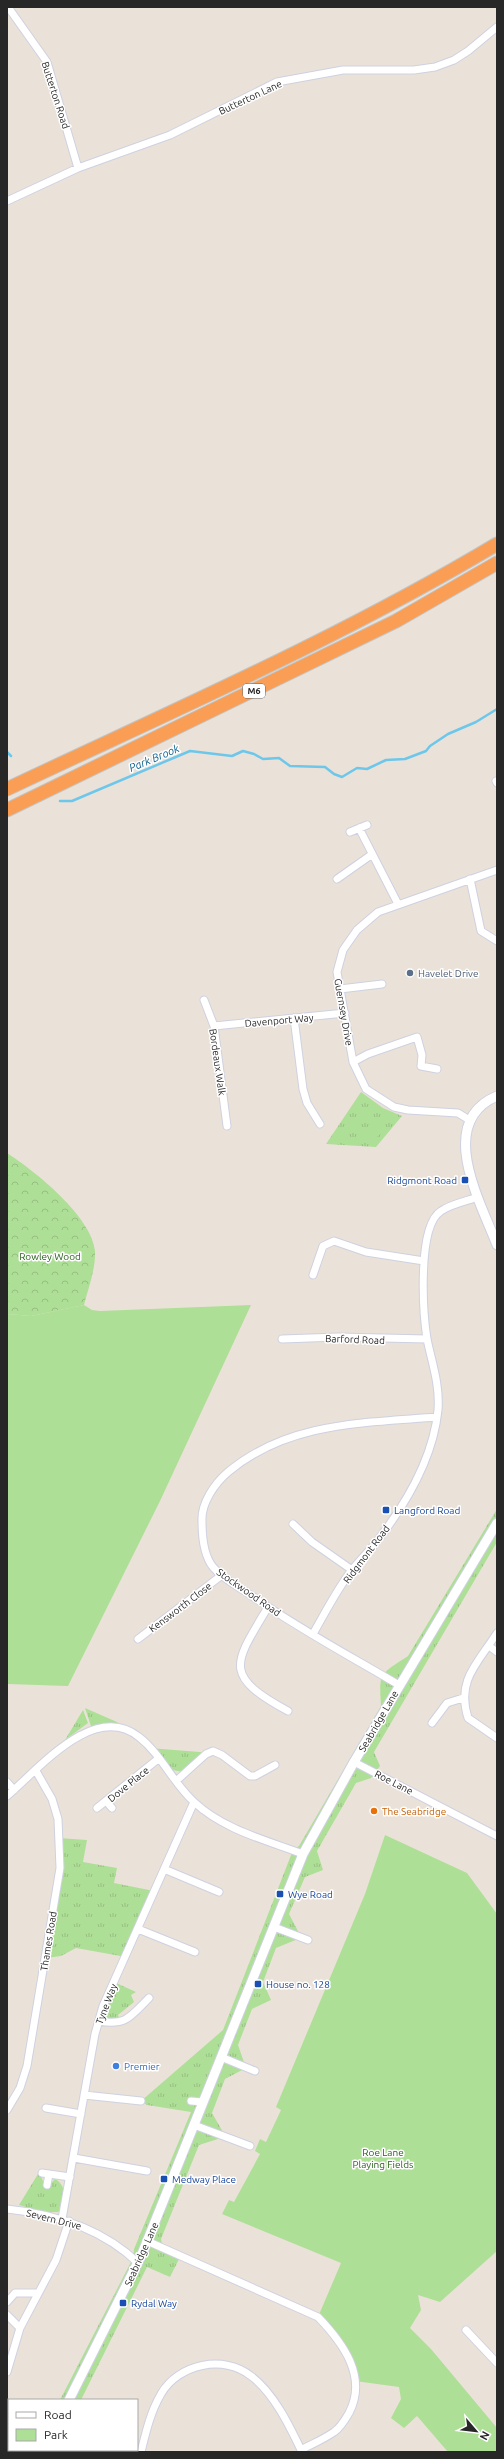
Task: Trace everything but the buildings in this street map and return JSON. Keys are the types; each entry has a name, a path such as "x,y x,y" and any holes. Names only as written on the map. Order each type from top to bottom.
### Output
{"highway":[{"name":"M6","path":"7,789 291,654 393,603 497,544"},
{"name":"M6","path":"7,810 396,621 497,563"}],"street":[{"name":"Butterton Road","path":"8,7 47,62 78,168"},
{"name":"Butterton Lane","path":"7,201 78,168 170,134 278,82 343,70 414,70 436,67 454,60 497,28"},
{"path":"350,832 367,825"},
{"path":"359,828 371,855 398,904"},
{"path":"337,879 371,855"},
{"name":"Guernsey Drive","path":"471,1121 458,1113 408,1110 394,1107 366,1089 353,1062 337,972 343,950 357,930 378,912 497,870"},
{"path":"470,879 481,930 497,941"},
{"path":"340,989 382,984"},
{"name":"Bordeaux Walk","path":"204,1000 214,1026 227,1126"},
{"name":"Davenport Way","path":"214,1026 345,1014"},
{"path":"294,1018 303,1089 307,1103 320,1124"},
{"path":"353,1062 368,1054 417,1037 422,1055 421,1066 437,1069"},
{"path":"497,1096 478,1110 471,1121 464,1151 478,1197 497,1244"},
{"name":"Ridgmont Road","path":"312,1634 352,1570 374,1544 414,1486 426,1459 437,1417 437,1376 428,1339 423,1297 424,1261 430,1224 440,1211 478,1197"},
{"path":"313,1275 323,1246 334,1241 366,1252 424,1261"},
{"name":"Barford Road","path":"282,1339 338,1337 428,1339"},
{"name":"Stockwood Road","path":"399,1685 268,1607 222,1575 212,1566 202,1539 202,1514 208,1499 219,1480 247,1458 302,1432 335,1425 437,1417"},
{"name":"Seabridge Lane","path":"70,2399 138,2263 303,1854 399,1685 497,1523"},
{"path":"293,1524 312,1542 352,1570"},
{"name":"Kensworth Close","path":"138,1640 222,1575"},
{"path":"268,1607 240,1656 241,1671 247,1684 259,1694 288,1711"},
{"path":"497,1633 474,1665 466,1682 463,1698 468,1718 497,1738"},
{"path":"489,1646 497,1652"},
{"path":"432,1723 447,1703 463,1698"},
{"path":"7,1796 56,1752 85,1732 107,1726 135,1734 194,1802 223,1823 303,1854"},
{"path":"176,1781 206,1754 213,1751 222,1755 250,1776 255,1776 275,1765"},
{"name":"Dove Place","path":"97,1808 158,1759"},
{"name":"Roe Lane","path":"354,1762 497,1836"},
{"name":"Thames Road","path":"7,2110 9,2103 20,2088 30,2054 60,1868 58,1819 52,1799 36,1771"},
{"path":"7,1782 14,1790"},
{"path":"106,1801 112,1808"},
{"name":"Tyne Way","path":"7,2372 20,2328 37,2293 56,2260 66,2220 70,2177 84,2095 103,2006 194,1802"},
{"path":"164,1869 219,1892"},
{"path":"274,1927 308,1940"},
{"path":"138,1930 195,1952"},
{"path":"99,2021 121,2023 128,2019 149,1998"},
{"path":"221,2057 255,2071"},
{"path":"84,2095 141,2101"},
{"path":"191,2101 203,2102"},
{"path":"46,2108 81,2114"},
{"path":"194,2125 250,2146"},
{"path":"74,2158 147,2171"},
{"path":"47,2185 46,2173 70,2177"},
{"name":"Severn Drive","path":"7,2209 66,2220 86,2227 111,2242 138,2263"},
{"path":"141,2452 151,2414 162,2393 172,2382 190,2369 210,2363 236,2367 252,2376 270,2397 301,2451 334,2432 345,2420 352,2407 356,2388 356,2376 346,2351 333,2333 318,2317 147,2241"},
{"path":"7,2302 15,2293 37,2293"},
{"path":"7,2315 20,2328"},
{"path":"466,2330 497,2363"}],"green space":[{"path":"361,1092 383,1108 402,1116 376,1147 326,1144"},
{"path":"378,1126 382,1128 382,1133 374,1139 368,1139 369,1130"},
{"name":"Rowley Wood","path":"7,1153 32,1171 60,1196 84,1224 92,1238 95,1258 84,1305 31,1316 7,1314"},
{"path":"84,1305 92,1310 100,1311 251,1305 160,1501 68,1686 7,1684 7,1314 31,1316"},
{"path":"497,1509 497,1542 374,1752 380,1766 371,1778 356,1783 317,1851 323,1870 305,1877 289,1914 299,1933 298,1939 276,1948 263,1982 271,2000 252,2009 238,2045 246,2068 225,2079 212,2113 223,2132 221,2138 199,2145 161,2239 163,2249 180,2257 170,2277 147,2267 81,2399 61,2399 133,2258 134,2249 191,2112 147,2105 141,2101 223,2030 293,1850 299,1846 381,1706 380,1687 383,1675 391,1667 408,1656"},
{"path":"85,1708 117,1722 120,1725 92,1729"},
{"path":"83,1710 88,1723 65,1740"},
{"path":"149,1748 200,1752 206,1754 186,1772 173,1770 164,1765"},
{"name":"Roe Lane Playing Fields","path":"385,1835 467,1873 497,1914 497,2251 440,2302 418,2295 421,2310 410,2328 431,2349 497,2428 497,2452 448,2452 417,2416 404,2428 391,2418 401,2399 399,2387 355,2381 352,2366 318,2317 341,2263 222,2214 229,2200 234,2202 260,2154 255,2151 260,2139 266,2142 281,2110 276,2107 365,1894"},
{"path":"59,1838 87,1840 83,1862 117,1868 114,1883 154,1891 126,1957 76,1948 61,1956 46,1958 60,1868"},
{"path":"114,1982 136,1992 131,1995 134,2002 118,2015 121,2023 99,2021"},
{"path":"38,2174 41,2176 46,2189 55,2179 62,2185 64,2190 64,2199 58,2212 42,2212 19,2205"}],"waterway":[{"name":"Park Brook","path":"60,801 72,801 190,751 232,756 243,751 254,754 263,759 279,758 290,766 325,767 334,774 342,777 357,768 367,769 386,760 405,759 426,751 430,746 448,734 476,722 497,709"},
{"name":"Park Brook","path":"7,752 11,756"}],"place":[{"name":"Havelet Drive","path":"410,973"},
{"name":"Ridgmont Road","path":"465,1180"},
{"name":"Langford Road","path":"386,1510"},
{"name":"The Seabridge","path":"374,1811"},
{"name":"Wye Road","path":"280,1894"},
{"name":"House no. 128","path":"258,1984"},
{"name":"Premier","path":"116,2066"},
{"name":"Medway Place","path":"164,2179"},
{"name":"Rydal Way","path":"123,2303"}]}
